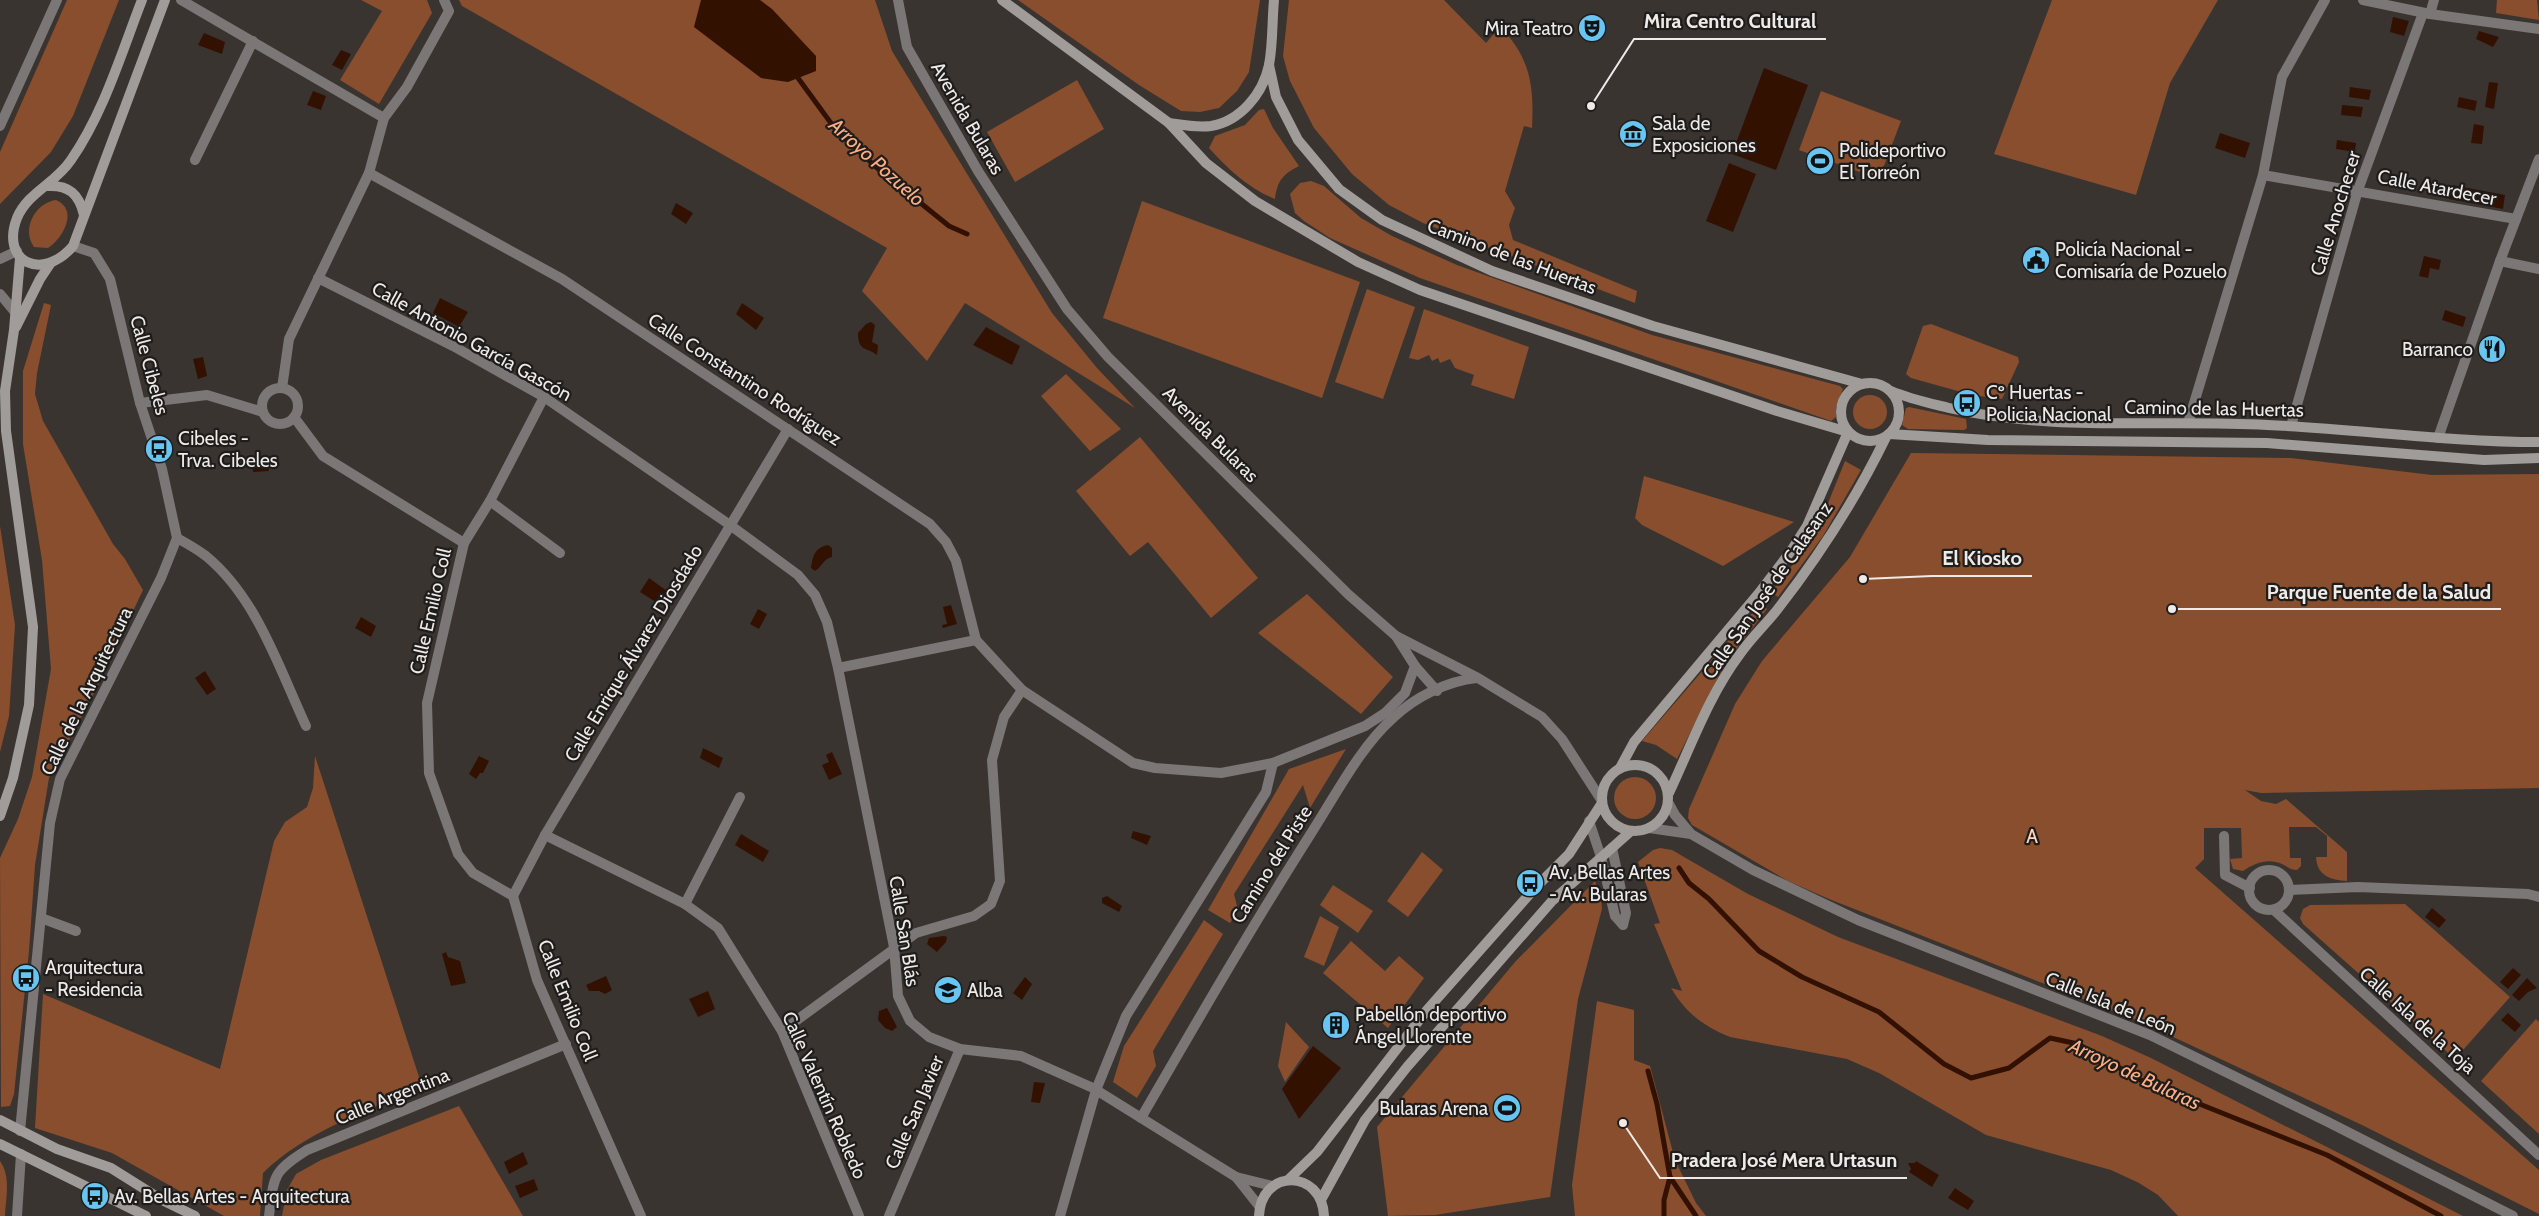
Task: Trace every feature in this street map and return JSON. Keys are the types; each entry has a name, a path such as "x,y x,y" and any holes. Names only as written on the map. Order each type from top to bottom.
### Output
{"main road":[{"path":"0,816 13,778 29,705 33,628 6,431 5,391 14,330 19,254 14,230 20,212 31,197 48,186 72,159 99,111 142,0"},
{"path":"19,254 33,265 50,264 58,260 73,246 165,0"},
{"path":"1002,0 1169,122 1206,163 1255,202 1358,262 1439,296 1777,411 1848,432 1861,440 1870,441 1888,435 1897,425 1900,413 1898,401 1891,391 1881,384 1862,384 1854,388 1843,403 1842,412 1848,432"},
{"path":"1169,122 1193,127 1213,126 1232,118 1250,104 1262,86 1269,65 1274,0"},
{"name":"Camino de las Huertas","path":"1269,65 1276,97 1298,140 1339,188 1382,220 1492,271 1653,326 1862,384"},
{"path":"48,186 67,188 75,194 81,203 84,215"},
{"path":"14,330 40,279 50,264"},
{"name":"Camino de las Huertas","path":"1891,391 1907,398 2015,420 2059,423 2188,423 2291,426 2483,442 2539,442"},
{"name":"Calle San José de Calasanz","path":"1620,768 1634,742 1759,593 1791,551 1807,526 1848,432"},
{"name":"Camino de las Huertas","path":"1888,435 1988,440 2267,443 2484,460 2539,458"},
{"name":"Calle San José de Calasanz","path":"1669,793 1716,691 1740,654 1830,539 1888,435"},
{"path":"1259,1211 1264,1195 1272,1186 1289,1180 1317,1152 1426,1010 1535,888 1569,854 1588,821 1602,802 1606,782 1620,768 1632,764 1650,768 1664,781 1669,793 1669,804 1665,814 1649,828 1631,831 1552,901 1407,1067 1365,1120 1322,1198 1324,1216"},
{"path":"1602,802 1612,822 1631,831"},
{"path":"0,1120 57,1149 111,1168 162,1200 194,1216"},
{"path":"0,1144 146,1216"},
{"path":"1289,1180 1308,1184 1322,1198"}],"street":[{"path":"0,126 57,0"},
{"path":"181,0 253,40 384,118"},
{"path":"282,388 289,339 369,173 384,118 407,87 449,12 444,0"},
{"name":"Avenida Bularas","path":"898,0 907,47 978,171 1068,309 1108,357 1350,595 1396,636 1478,678 1542,717 1562,739 1602,802"},
{"path":"2188,423 2263,175 2282,77 2324,0"},
{"path":"2363,0 2426,13 2539,29"},
{"name":"Calle Anochecer","path":"2291,426 2358,190 2426,13 2434,0"},
{"path":"195,160 253,40"},
{"path":"2438,438 2500,261 2539,159"},
{"name":"Calle Constantino Rodríguez","path":"369,173 562,279 930,524 946,542 956,561 976,640 1022,690 1133,763 1156,768 1221,774 1273,763 1372,722 1405,693 1415,666"},
{"name":"Calle Atardecer","path":"2263,175 2516,219"},
{"name":"Calle Cibeles","path":"73,246 94,253 110,279 140,403 162,469 172,511"},
{"path":"0,259 19,254"},
{"path":"2500,261 2539,269"},
{"name":"Calle Antonio García Gascón","path":"318,278 453,346 544,397 730,524"},
{"path":"0,294 15,312"},
{"path":"276,388 282,388 296,396 298,407 294,417 280,424 269,421 263,412 262,406 266,394 276,388"},
{"path":"140,403 207,395 263,412"},
{"name":"Calle Emilio Coll","path":"544,397 490,501 464,543 427,703 429,773 458,854 473,873 513,896 537,980 641,1216"},
{"path":"294,417 323,456 464,543"},
{"name":"Calle Enrique Álvarez Diosdado","path":"513,896 544,835 788,429"},
{"path":"490,501 560,553"},
{"name":"Calle de la Arquitectura","path":"20,1130 50,823 60,779 161,578 176,538 172,511"},
{"name":"Calle San Blás","path":"730,524 798,574 815,595 827,622 894,947 898,996 910,1021 929,1037 960,1049 1021,1056 1096,1090 1236,1177 1272,1186"},
{"path":"176,538 205,555 226,575 254,614 306,726"},
{"path":"1396,636 1415,666 1437,691"},
{"path":"838,668 976,640"},
{"name":"Camino del Piste","path":"1141,1118 1244,939 1366,748 1391,719 1415,700 1459,680 1478,678"},
{"path":"782,1032 894,947 916,933 974,916 991,904 1000,881 992,760 1004,717 1022,690"},
{"path":"1060,1216 1096,1090 1126,1016 1266,792 1273,763"},
{"path":"685,904 740,796"},
{"name":"Calle Isla de León","path":"1669,804 1675,815 1691,834 1753,870 1858,920 2150,1035 2328,1122 2512,1216"},
{"path":"1588,821 1601,857 1615,916 1624,925 1626,913 1612,848"},
{"name":"Calle Isla de León","path":"1649,828 1691,834"},
{"name":"Calle Valentín Robledo","path":"544,835 685,904 718,928 782,1032 859,1216"},
{"path":"2224,836 2226,875 2250,888"},
{"path":"2268,870 2280,874 2288,884 2289,890 2285,903 2274,910 2261,909 2256,905 2252,900 2250,888 2256,876 2268,870"},
{"path":"2289,890 2358,887 2528,894 2539,897"},
{"name":"Calle Isla de la Toja","path":"2274,910 2539,1154"},
{"path":"41,918 76,932"},
{"name":"Calle Argentina","path":"269,1216 273,1184 283,1165 307,1150 566,1044"},
{"name":"Calle San Javier","path":"889,1216 960,1049"},
{"path":"17,1216 21,1154"},
{"name":"Calle San Blás","path":"1236,1177 1259,1211"}],"green space":[{"path":"67,0 119,0 73,116 51,152 0,204 0,152"},
{"path":"361,0 427,0 432,13 379,104 340,80 382,11"},
{"path":"459,0 875,0 892,51 1052,313 1097,368 1135,408 965,303 927,361 862,291 887,248 462,6"},
{"path":"1018,0 1260,0 1249,72 1237,91 1219,108 1200,112 1181,111 1139,85"},
{"path":"1289,0 1444,0 1486,43 1500,27 1518,50 1524,62 1531,86 1532,99 1532,128 1524,126 1505,191 1515,208 1509,225 1513,240 1637,291 1635,303 1423,223 1389,205 1352,174 1314,128 1290,81 1283,56"},
{"path":"2052,0 2218,0 2170,83 2136,195 1994,154"},
{"path":"2497,0 2537,0 2539,20 2496,13"},
{"path":"1077,80 1104,129 1015,182 987,132"},
{"path":"1821,91 1901,121 1879,179 1799,150"},
{"path":"1264,109 1273,128 1299,166 1289,172 1279,183 1275,199 1256,190 1239,177 1209,148 1215,136 1245,125 1259,110"},
{"path":"1311,181 1324,186 1361,218 1392,236 1457,265 1652,335 1840,386 1843,389 1836,407 1836,417 1831,421 1420,278 1330,238 1295,213 1290,194 1300,183"},
{"path":"56,200 67,210 68,217 63,231 59,238 48,248 34,247 30,240 29,232 32,218 42,206"},
{"path":"1142,201 1360,282 1322,398 1103,318"},
{"path":"1367,289 1415,307 1383,399 1335,382"},
{"path":"44,303 51,305 37,373 35,394 43,421 113,544 125,559 143,590 98,685 49,778 35,865 29,951 14,1094 10,1106 1,1107 0,858 18,819 32,777 51,669 42,560 23,444 23,371"},
{"path":"1424,309 1529,347 1514,399 1471,385 1474,375 1455,368 1450,359 1440,363 1438,358 1432,361 1429,355 1418,360 1409,358"},
{"path":"1931,324 2018,357 2019,362 2002,399 1972,395 1911,378 1906,374 1923,326"},
{"path":"1066,374 1121,429 1090,451 1041,396"},
{"path":"1870,395 1882,400 1887,412 1882,424 1870,429 1858,424 1853,412 1858,400"},
{"path":"1909,407 1966,419 1967,428 1964,430 1908,429 1902,425 1906,408"},
{"path":"1140,437 1258,578 1211,618 1148,542 1130,556 1076,491"},
{"name":"A","path":"1911,453 2291,458 2432,475 2539,474 2539,788 2261,793 2245,790 2261,801 2276,804 2286,799 2347,852 2347,881 2330,878 2319,869 2316,857 2327,857 2327,836 2316,827 2289,827 2290,858 2301,858 2301,866 2297,870 2277,862 2267,861 2243,871 2233,869 2230,859 2242,858 2241,828 2204,828 2204,859 2195,868 2539,1170 2539,1214 2362,1125 2139,1021 1829,899 1788,881 1692,825 1688,818 1689,809 1735,704 1762,661 1850,557"},
{"path":"1845,461 1861,470 1823,536 1778,597 1771,592 1814,538"},
{"path":"1644,476 1794,522 1723,566 1642,525 1635,518"},
{"path":"0,526 15,625 9,716 0,752"},
{"path":"1307,594 1393,677 1361,714 1258,633"},
{"path":"1761,603 1767,609 1726,662 1677,759 1656,745 1642,741"},
{"path":"1346,749 1310,808 1303,785 1234,894 1238,910 1230,923 1208,910 1289,769"},
{"path":"315,756 422,1086 338,1123 279,1158 263,1173 260,1216 224,1216 112,1153 35,1128 43,994 220,1069 274,841 285,822 307,807 313,788"},
{"path":"1635,777 1650,783 1656,798 1650,813 1635,819 1620,813 1614,798 1620,783"},
{"path":"1660,848 1672,850 1748,894 1838,937 2102,1036 2151,1058 2463,1216 2178,1216 2158,1195 2139,1183 2111,1170 1986,1135 1879,1073 1847,1059 1730,1037 1720,1033 1689,1012 1671,988 1682,991 1654,924 1660,923 1638,862 1653,850"},
{"path":"1422,852 1443,870 1408,917 1387,901"},
{"path":"1595,881 1601,898 1602,909 1578,999 1550,1197 1435,1215 1388,1216 1377,1127 1515,962"},
{"path":"1333,885 1373,911 1358,933 1320,905"},
{"path":"2405,904 2510,997 2455,1059 2303,924 2300,918 2303,909 2310,905"},
{"path":"1320,916 1339,927 1324,966 1304,957"},
{"path":"1204,920 1223,934 1153,1051 1156,1066 1137,1098 1113,1082 1124,1046"},
{"path":"1351,941 1385,971 1399,956 1424,978 1388,1028 1323,973"},
{"path":"1597,1001 1634,1010 1634,1060 1650,1066 1675,1160 1696,1203 1706,1216 1575,1216 1572,1185"},
{"path":"2536,1019 2539,1022 2539,1134 2481,1081"},
{"path":"1286,1022 1309,1047 1285,1082 1278,1066"},
{"path":"459,1106 523,1216 282,1216 287,1190 296,1174 321,1160"},
{"path":"0,1161 7,1180 5,1216 0,1216"}],"shaded area":[{"path":"701,0 760,0 772,9 816,56 816,71 788,82 761,78 694,27"},
{"path":"2393,17 2409,21 2404,36 2390,32"},
{"path":"2479,31 2499,37 2493,47 2476,39"},
{"path":"204,33 225,42 222,54 198,45"},
{"path":"341,50 351,54 342,70 332,65"},
{"path":"1764,68 1808,85 1776,170 1732,154"},
{"path":"2489,82 2498,83 2494,109 2485,107"},
{"path":"2350,87 2371,90 2369,100 2349,97"},
{"path":"313,91 326,96 321,110 307,105"},
{"path":"2459,97 2477,101 2475,111 2457,107"},
{"path":"2342,105 2363,107 2361,117 2341,115"},
{"path":"2474,124 2484,126 2482,144 2471,143"},
{"path":"2220,133 2250,143 2245,158 2215,148"},
{"path":"2337,140 2356,143 2355,152 2336,149"},
{"path":"1729,163 1756,174 1733,232 1706,221"},
{"path":"2452,185 2505,195 2503,209 2449,199"},
{"path":"676,203 693,213 686,224 671,214"},
{"path":"2424,256 2441,260 2439,270 2430,268 2428,278 2419,276"},
{"path":"440,298 468,312 459,327 433,313"},
{"path":"742,303 764,318 756,330 736,314"},
{"path":"2445,310 2466,317 2463,327 2442,320"},
{"path":"871,322 875,325 872,342 878,345 877,355 861,346 858,339 858,333 866,324"},
{"path":"986,327 1020,346 1012,365 973,345"},
{"path":"203,357 207,376 198,379 193,359"},
{"path":"268,461 269,471 253,472 252,462"},
{"path":"828,545 832,548 832,557 827,559 815,571 811,568 815,553 823,546"},
{"path":"649,578 667,591 659,604 640,592"},
{"path":"951,605 957,624 943,628 942,625 947,624 943,607"},
{"path":"758,609 767,614 759,629 750,624"},
{"path":"361,617 376,626 371,637 355,628"},
{"path":"205,671 216,689 207,695 195,678"},
{"path":"703,748 723,758 719,768 700,758"},
{"path":"832,752 842,774 829,780 822,765 829,762 826,755"},
{"path":"479,756 489,761 483,773 480,773 476,779 469,774"},
{"path":"1133,831 1151,836 1147,845 1131,838"},
{"path":"741,834 769,851 763,862 735,845"},
{"path":"1107,896 1122,906 1119,912 1102,903 1102,898"},
{"path":"2432,908 2446,920 2439,928 2425,917"},
{"path":"947,937 946,942 937,952 927,944 929,938"},
{"path":"446,952 448,957 460,961 466,983 451,986 442,954"},
{"path":"2513,968 2521,975 2508,989 2500,982"},
{"path":"606,976 612,990 605,994 599,991 589,991 586,985"},
{"path":"1025,977 1032,984 1022,1000 1013,993"},
{"path":"2527,978 2537,988 2528,992 2519,1001 2512,995"},
{"path":"708,991 715,1009 698,1017 689,999"},
{"path":"887,1008 897,1027 892,1031 885,1028 878,1020 879,1011"},
{"path":"2508,1013 2521,1025 2515,1032 2501,1020"},
{"path":"1313,1046 1341,1068 1299,1119 1282,1089"},
{"path":"1034,1082 1045,1083 1040,1103 1031,1102"},
{"path":"523,1152 528,1164 509,1174 504,1162"},
{"path":"1916,1161 1939,1175 1932,1187 1909,1172 1911,1169 1908,1163 1915,1163"},
{"path":"534,1179 538,1190 520,1198 515,1186"},
{"path":"1955,1188 1974,1201 1968,1210 1948,1198"}],"waterway":[{"name":"Arroyo Pozuelo","path":"798,78 836,130 876,167 949,226 967,234"},
{"name":"Arroyo de Bularas","path":"1679,868 1689,883 1709,899 1759,951 1802,977 1879,1012 1944,1064 1971,1078 2009,1068 2050,1038 2078,1044 2142,1081 2327,1155 2441,1216"},
{"path":"1648,1071 1657,1104 1670,1177 1696,1216"},
{"path":"1664,1216 1664,1200 1670,1177"}],"place":[{"name":"Mira Teatro","path":"1592,28"},
{"name":"Mira Centro Cultural","path":"1591,106"},
{"name":"Sala de Exposiciones","path":"1633,134"},
{"name":"Polideportivo El Torreón","path":"1820,161"},
{"name":"Policía Nacional - Comisaría de Pozuelo","path":"2036,260"},
{"name":"Barranco","path":"2492,349"},
{"name":"Cº Huertas - Policia Nacional","path":"1967,403"},
{"name":"Cibeles - Trva. Cibeles","path":"159,449"},
{"name":"El Kiosko","path":"1863,579"},
{"name":"Parque Fuente de la Salud","path":"2172,609"},
{"name":"Av. Bellas Artes - Av. Bularas","path":"1530,883"},
{"name":"Arquitectura - Residencia","path":"26,978"},
{"name":"Alba","path":"948,990"},
{"name":"Pabellón deportivo Ángel Llorente","path":"1336,1025"},
{"name":"Bularas Arena","path":"1507,1108"},
{"name":"Pradera José Mera Urtasun","path":"1623,1123"},
{"name":"Av. Bellas Artes - Arquitectura","path":"95,1196"}]}
